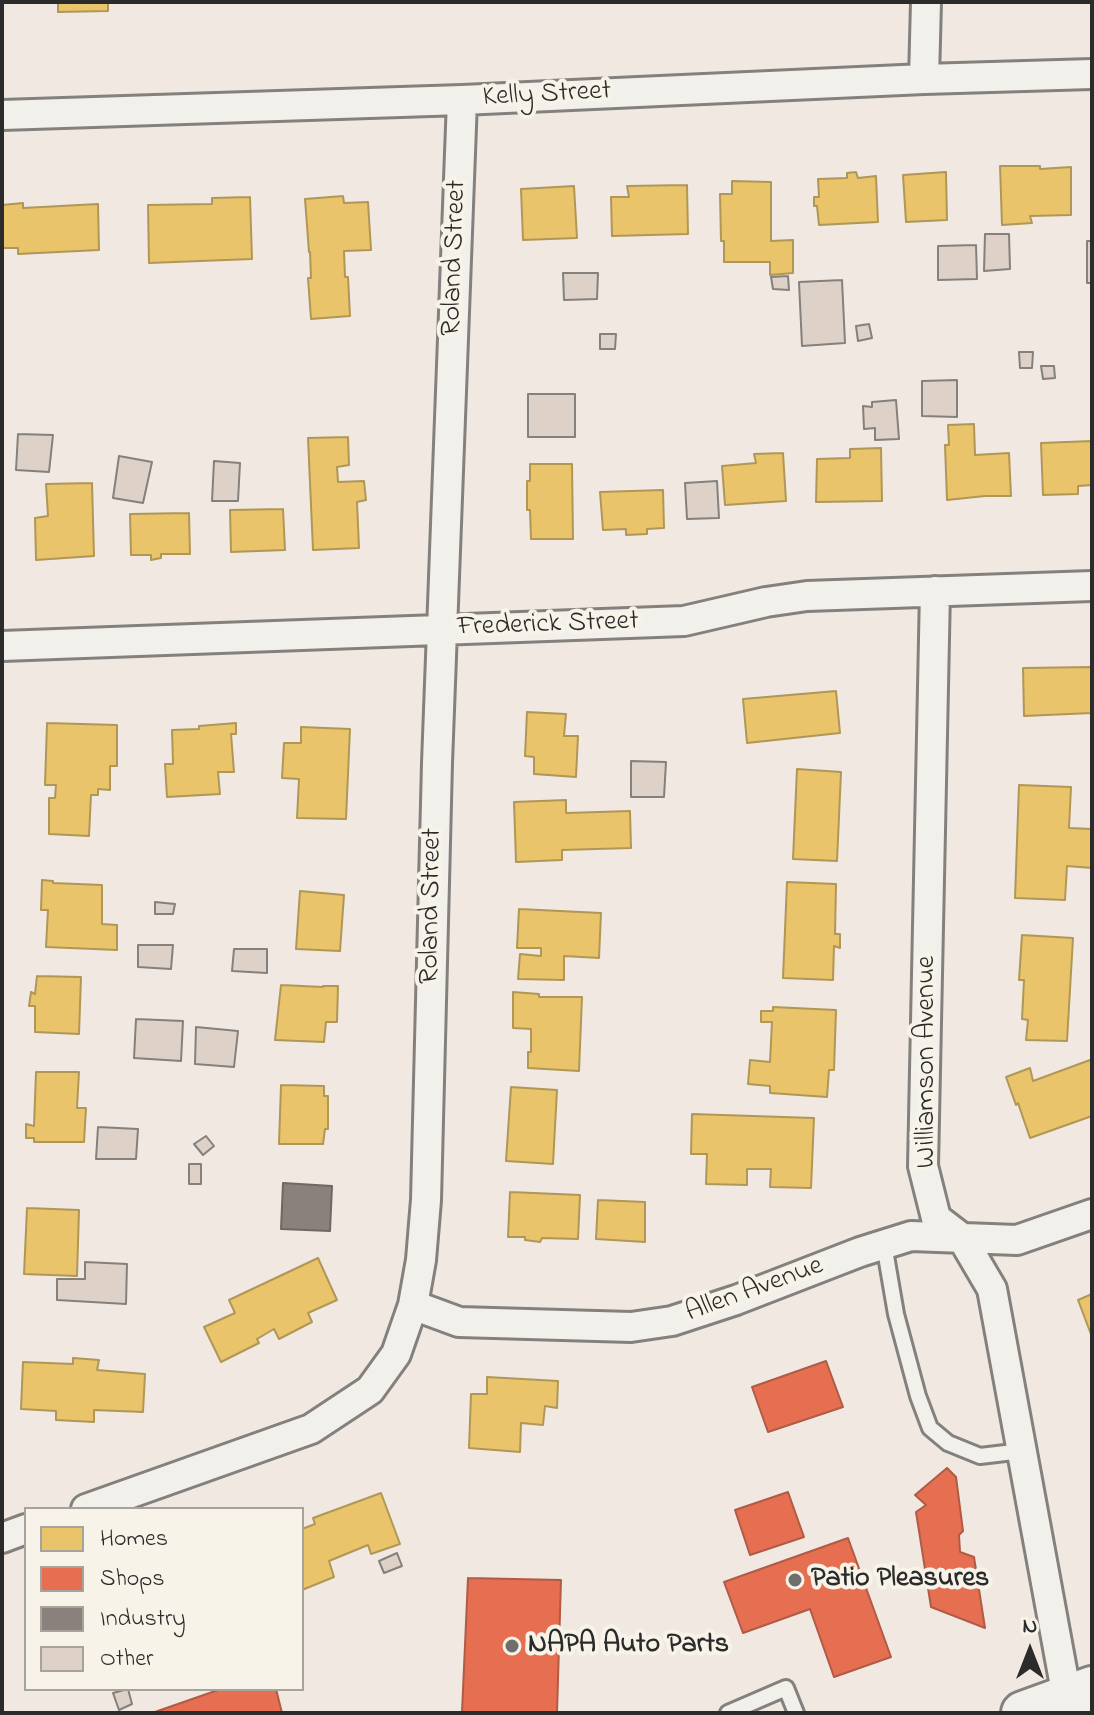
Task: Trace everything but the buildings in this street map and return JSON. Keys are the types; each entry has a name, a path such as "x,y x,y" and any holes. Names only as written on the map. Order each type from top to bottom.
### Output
{"main road":[{"path":"1023,1713 1080,1692"}],"street":[{"path":"924,79 926,2"},
{"name":"Kelly Street","path":"2,115 1092,74"},
{"name":"Roland Street","path":"92,1507 311,1429 370,1390 396,1354 413,1305 421,1260 426,1200 437,763 462,100"},
{"name":"Frederick Street","path":"2,646 684,621 807,596 1092,586"},
{"name":"Williamson Avenue","path":"935,591 923,1166 936,1218 962,1238 992,1289 1022,1451 1080,1692"},
{"name":"Allen Avenue","path":"413,1305 459,1322 631,1327 672,1321 911,1236 1017,1240 1092,1214"},
{"path":"2,1538 24,1530"}],"lane":[{"path":"884,1244 896,1314 930,1428 948,1443 980,1456 1022,1451"},
{"path":"728,1713 786,1688 796,1713"}],"place":[{"name":"Patio Pleasures","path":"795,1580"},
{"name":"NAPA Auto Parts","path":"512,1646"}]}
